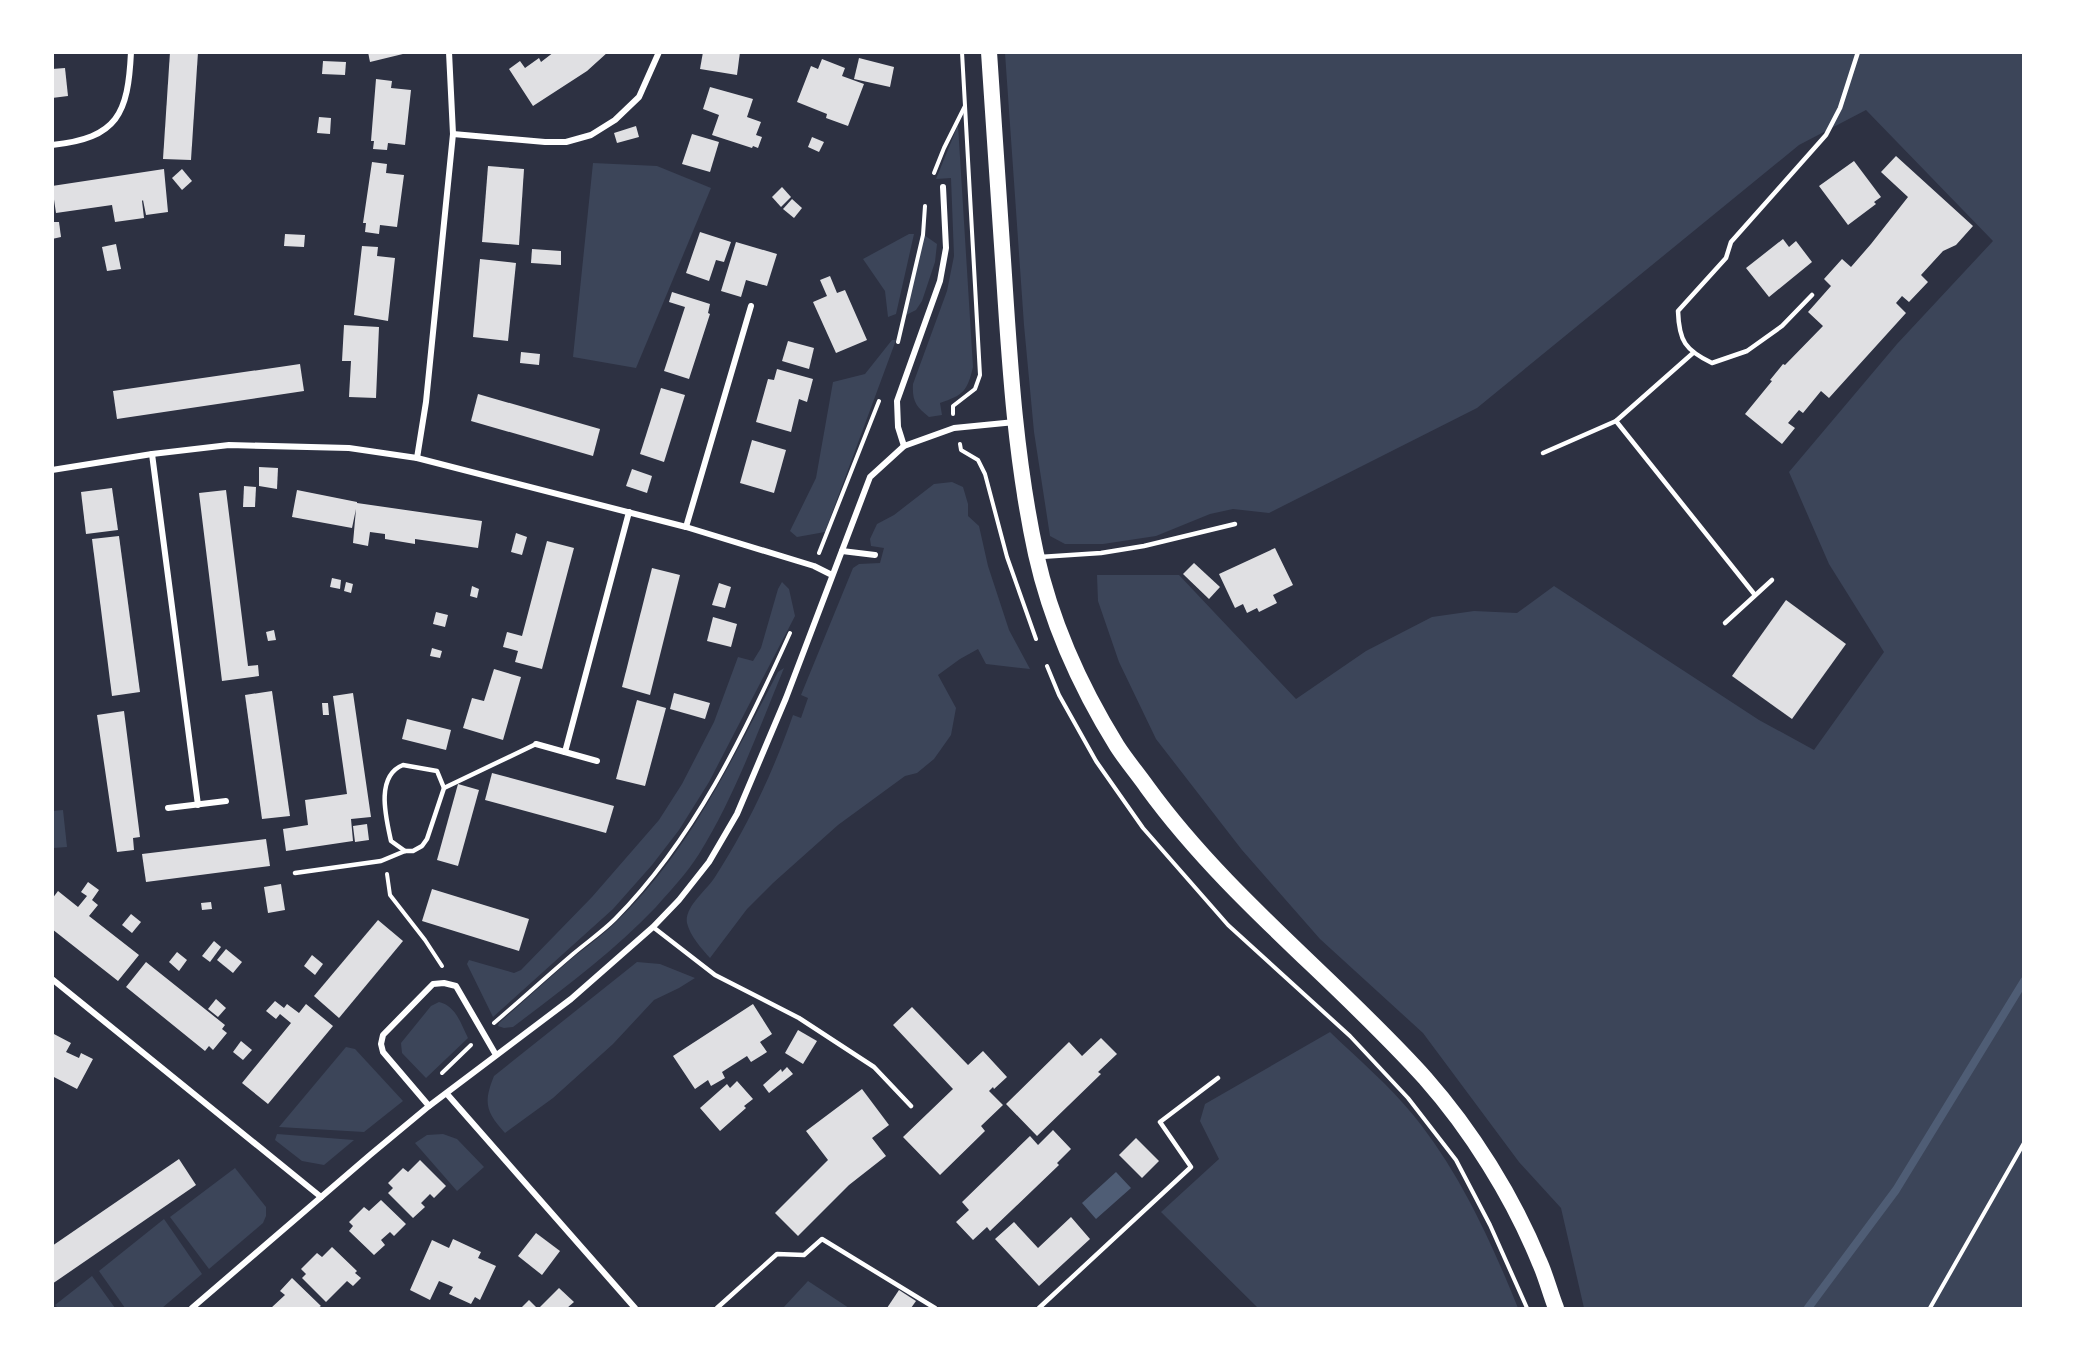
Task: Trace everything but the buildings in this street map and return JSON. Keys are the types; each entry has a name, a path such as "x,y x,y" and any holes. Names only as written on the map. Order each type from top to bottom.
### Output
{"highway":[{"path":"989,52 1010,373 1022,478 1037,557 1054,615 1083,684 1118,748 1168,815 1211,866 1368,1018 1428,1081 1478,1146 1516,1213 1540,1262 1556,1308"}],"street":[{"path":"52,145 84,140 108,129 129,88 131,52"},
{"path":"417,458 426,402 453,134 449,52"},
{"path":"453,134 545,142 566,142 591,135 615,120 639,97 659,52"},
{"path":"904,446 898,427 897,401 940,282 946,248 943,187"},
{"path":"686,527 751,306"},
{"path":"192,1308 429,1106 571,999 653,927 679,900 709,862 737,813 786,698 870,477 904,446 954,428 1015,422"},
{"path":"52,470 152,454 229,445 349,448 417,458 629,512 813,566 832,575"},
{"path":"152,454 198,805"},
{"path":"565,752 629,512"},
{"path":"842,551 875,555"},
{"path":"536,744 597,760"},
{"path":"168,808 226,801"},
{"path":"52,979 321,1197"},
{"path":"429,1106 383,1052 381,1044 383,1035 433,984 444,983 456,986 496,1055"},
{"path":"447,1094 635,1308"}],"lane":[{"path":"1812,295 1782,326 1747,351 1712,363 1693,353 1679,333 1678,311 1726,258 1731,242 1826,135 1840,108 1858,52"},
{"path":"1543,453 1616,421 1693,353"},
{"path":"1616,421 1755,595"},
{"path":"1037,557 1101,553 1144,546 1235,524"},
{"path":"1725,623 1772,580"},
{"path":"444,788 536,744"},
{"path":"295,873 385,859 422,846 428,839 444,788 437,771 403,765 392,772 387,783 385,813 391,841 405,851"},
{"path":"653,927 715,975 799,1017 874,1067 911,1106"},
{"path":"1040,1308 1191,1167 1160,1122 1218,1078"},
{"path":"717,1308 777,1254 804,1255 822,1239 935,1308"}],"path":[{"path":"962,52 980,375 975,389 953,406 954,428 961,450 978,460 985,474 1007,557 1039,645"},
{"path":"933,176 944,148 966,106"},
{"path":"897,348 923,236 925,204"},
{"path":"813,566 883,393"},
{"path":"419,1094 483,1033 614,920 650,879 677,844 717,782 792,630"},
{"path":"1047,665 1059,695 1096,761 1143,828 1228,925 1350,1036 1408,1098 1456,1160 1490,1225 1527,1308"},
{"path":"385,859 390,896 425,940 456,986"},
{"path":"1930,1308 2024,1143"}],"shaded area":[{"path":"1005,53 2023,53 2023,1308 1584,1308 1561,1208 1519,1162 1423,1033 1320,939 1242,850 1156,739 1119,662 1098,601 1097,575 1179,575 1296,699 1366,651 1432,617 1474,611 1517,613 1554,586 1759,720 1814,750 1884,652 1829,564 1789,472 1897,344 1993,241 1866,110 1799,145 1477,408 1269,513 1233,509 1210,514 1156,536 1103,544 1065,544 1050,536 1034,432 1024,325"},
{"path":"958,125 973,367 969,382 963,391 954,398 940,403 942,415 929,417 916,403 913,384 947,291 954,256 951,178 936,179"},
{"path":"593,163 657,166 711,188 636,368 573,357"},
{"path":"909,234 914,234 896,314 888,317 885,291 863,259"},
{"path":"924,235 937,244 935,262 922,301 916,310 906,315"},
{"path":"892,340 896,340 825,532 797,537 790,531 816,478 833,382 865,374"},
{"path":"952,482 963,487 968,504 968,516 979,526 988,566 1009,630 1030,669 986,664 978,649 938,675 956,708 951,735 934,759 917,773 905,776 838,825 747,909 710,958 691,933 687,923 689,911 715,877 749,818 793,715 801,718 808,698 801,695 853,568 859,564 880,563 884,548 871,546 870,539 877,524 894,515 934,484"},
{"path":"782,582 789,589 795,616 709,782 679,830 613,909 493,1017 467,964 469,960 514,973 521,970 592,897 659,820 682,784 714,722 738,657 753,661 761,648"},
{"path":"784,668 724,809 699,854 684,875 640,924 587,970 513,1027 498,1026 571,959 612,926 643,894 666,865 708,803 778,672"},
{"path":"63,810 67,847 53,848 53,811"},
{"path":"637,962 660,964 695,978 654,1000 613,1044 553,1098 505,1133 488,1107 488,1093 494,1076"},
{"path":"439,1002 454,1011 468,1038 426,1078 402,1053 401,1043 431,1006"},
{"path":"1330,1032 1395,1094 1431,1138 1473,1208 1518,1308 1258,1308 1161,1212 1219,1159 1200,1121 1205,1104"},
{"path":"346,1047 355,1049 403,1101 364,1132 279,1127"},
{"path":"277,1134 354,1140 324,1165 302,1161 275,1140"},
{"path":"443,1134 457,1139 484,1167 457,1191 415,1143 427,1135"},
{"path":"235,1168 266,1207 266,1216 263,1223 209,1269 170,1217"},
{"path":"1116,1172 1131,1188 1096,1219 1082,1203"},
{"path":"164,1219 202,1274 162,1308 125,1308 99,1271"},
{"path":"92,1276 115,1308 58,1308 55,1305"},
{"path":"808,1281 849,1308 783,1308"}],"waterway":[{"path":"1808,1308 1896,1190 2024,981"}]}
